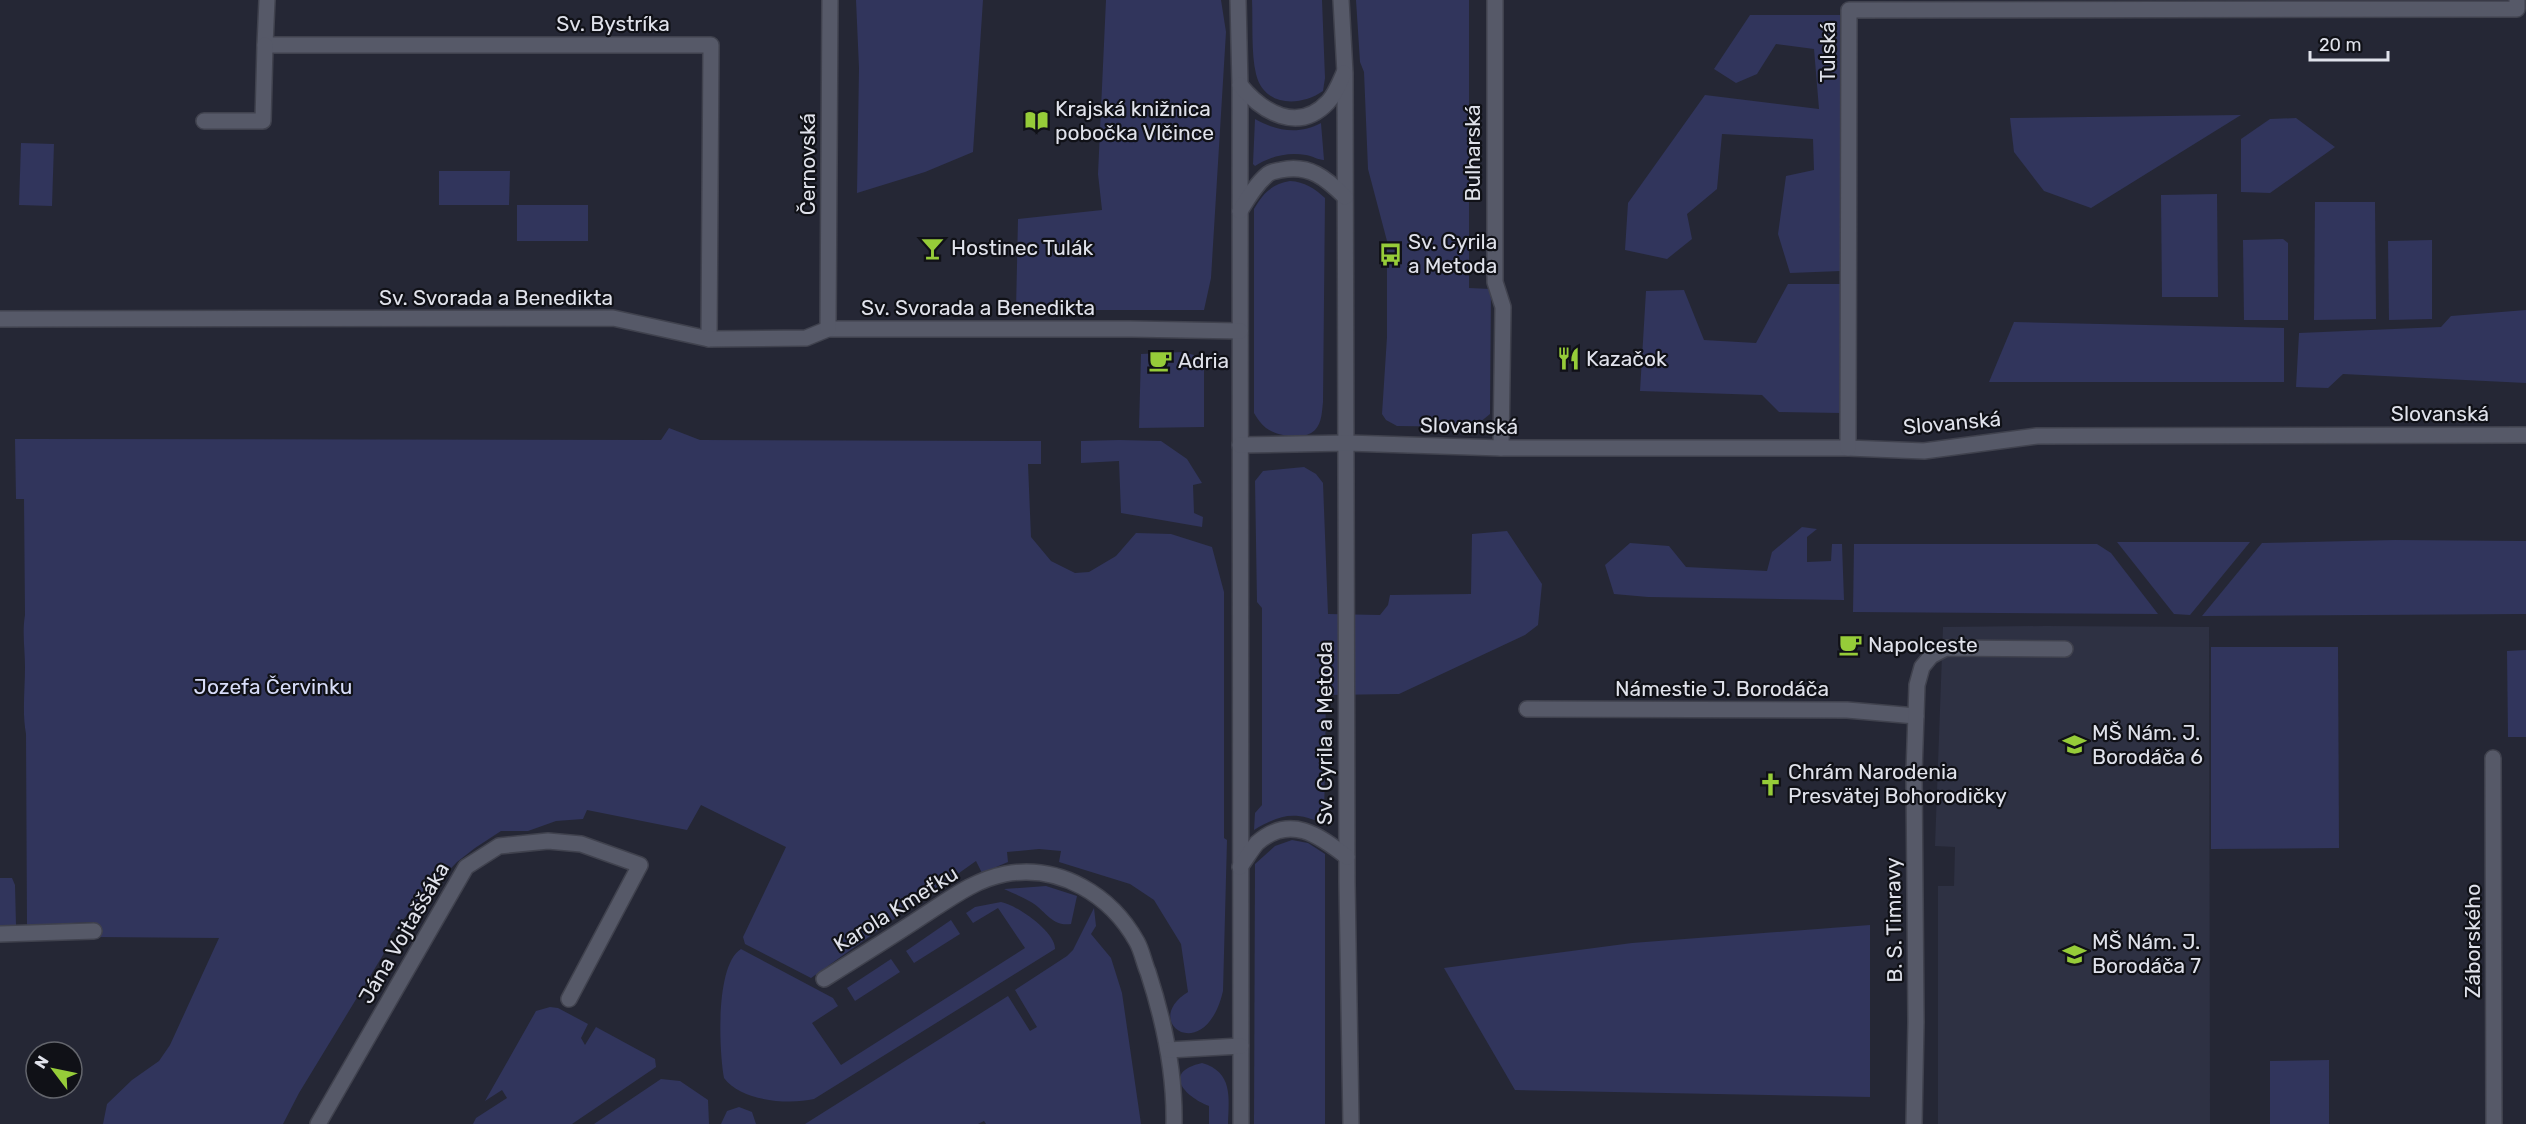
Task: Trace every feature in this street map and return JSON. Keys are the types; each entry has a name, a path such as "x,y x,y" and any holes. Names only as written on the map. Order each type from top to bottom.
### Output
{"street":[{"path":"204,121 263,121 267,0"},
{"name":"Černovská","path":"828,329 830,0"},
{"path":"1238,0 1241,1124"},
{"name":"Sv. Cyrila a Metoda","path":"1341,0 1345,73 1346,802 1351,1124"},
{"name":"Bulharská","path":"1494,0 1495,282 1503,307 1501,448"},
{"name":"Tulská","path":"1848,448 1849,10 2369,5 2517,9 2517,0"},
{"name":"Sv. Bystríka","path":"266,45 711,45 709,339"},
{"path":"1240,85 1254,102 1273,114 1293,119 1314,113 1329,102 1345,73"},
{"path":"1240,211 1253,189 1270,172 1293,167 1310,170 1328,180 1345,197"},
{"name":"Sv. Svorada a Benedikta","path":"0,319 613,318 709,339 806,338 828,329 1240,331"},
{"name":"Slovanská","path":"1240,445 1347,443 1501,448 1848,448 1924,451 2037,436 2526,435"},
{"name":"B. S. Timravy","path":"1914,1124 1916,716 1917,685 1922,667 1931,656 1942,649 2066,649"},
{"name":"Námestie J. Borodáča","path":"1527,709 1855,710 1916,716"},
{"name":"Záborského","path":"2493,758 2494,1124"},
{"path":"1240,867 1257,844 1273,833 1284,830 1298,829 1315,833 1347,857"},
{"name":"Jána Vojtaššáka","path":"318,1124 466,867 499,846 548,841 581,844 640,865 569,999"},
{"name":"Karola Kmeťku","path":"824,979 973,885 1005,874 1035,873 1066,879 1092,891 1116,912 1138,943 1159,1006 1168,1050 1174,1099 1174,1124"},
{"path":"0,934 94,931"},
{"path":"1168,1050 1241,1046"}],"shaded area":[{"path":"1943,627 2209,627 2210,1124 1938,1124 1938,886 1954,886 1955,847 1935,846"}],"green space":[{"path":"856,0 983,0 973,152 925,172 857,193 859,68"},
{"path":"1106,0 1221,0 1226,32 1211,278 1204,310 1016,310 1018,219 1102,210 1098,174"},
{"path":"1252,0 1322,0 1325,78 1323,91 1304,100 1284,101 1267,93 1260,85 1253,57"},
{"path":"1356,0 1469,0 1469,288 1491,289 1490,414 1474,427 1397,426 1386,420 1382,414 1387,337 1387,241 1368,169 1364,72 1360,62"},
{"path":"1750,15 1844,15 1841,271 1790,273 1778,234 1786,176 1814,170 1813,139 1722,134 1717,189 1687,214 1692,239 1667,259 1625,250 1628,203 1705,95 1819,109 1814,49 1776,44 1757,74 1736,83 1714,69"},
{"path":"2241,115 2091,208 2044,191 2014,152 2010,118"},
{"path":"2296,118 2335,147 2270,193 2241,192 2241,139 2270,119"},
{"path":"1255,119 1279,129 1288,130 1304,129 1321,123 1324,160 1299,154 1286,155 1273,157 1255,166 1253,164"},
{"path":"21,143 54,144 52,206 19,205"},
{"path":"439,171 510,171 509,205 439,205"},
{"path":"1290,181 1309,186 1325,198 1323,402 1320,420 1315,430 1298,436 1271,431 1262,425 1254,413 1254,209 1269,190 1278,184"},
{"path":"2217,194 2218,297 2162,297 2161,195"},
{"path":"2315,202 2375,202 2376,319 2314,320"},
{"path":"517,205 588,205 588,241 517,241"},
{"path":"2283,239 2288,243 2288,320 2244,320 2243,240"},
{"path":"2432,240 2432,319 2389,320 2388,241"},
{"path":"1788,284 1841,284 1842,413 1779,412 1762,395 1640,391 1646,291 1684,290 1704,340 1756,343"},
{"path":"2526,310 2526,383 2343,374 2328,388 2296,387 2299,333 2441,327 2451,316"},
{"path":"2014,322 2284,328 2284,382 1989,382"},
{"path":"1182,352 1194,355 1204,369 1204,427 1139,428 1141,354"},
{"name":"Jozefa Červinku","path":"669,428 700,440 1041,441 1041,464 1028,464 1031,537 1051,561 1075,573 1089,572 1116,556 1136,533 1171,534 1212,547 1224,592 1224,838 1227,840 1223,991 1214,1014 1203,1028 1191,1033 1180,1032 1173,1025 1170,1015 1175,1004 1188,992 1181,944 1154,900 1130,884 1059,862 1061,851 1039,849 1007,852 1008,862 982,873 976,861 811,978 745,944 743,937 786,847 701,805 687,830 587,810 583,819 556,821 528,831 501,831 457,862 391,934 383,955 299,1093 283,1124 103,1124 107,1104 132,1080 159,1061 170,1045 219,938 96,937 95,922 27,925 24,499 16,499 15,439 661,440"},
{"path":"1081,441 1161,441 1187,459 1202,483 1193,485 1194,513 1203,517 1202,527 1121,513 1119,461 1081,463"},
{"path":"1304,467 1316,474 1323,483 1328,614 1380,615 1388,605 1390,595 1471,594 1472,534 1507,531 1542,584 1538,625 1525,635 1399,694 1326,695 1324,824 1305,817 1288,816 1272,820 1254,830 1255,813 1262,805 1262,608 1257,602 1255,481 1263,471"},
{"path":"1802,527 1817,529 1807,537 1807,562 1831,561 1832,544 1842,544 1844,600 1648,597 1614,594 1605,565 1630,543 1669,546 1686,567 1767,571 1772,552"},
{"path":"2395,540 2526,541 2526,614 2202,616 2262,543"},
{"path":"2117,542 2250,542 2190,615 2174,614"},
{"path":"1854,544 2097,544 2111,553 2158,614 1853,612"},
{"path":"2211,647 2338,647 2339,848 2211,849"},
{"path":"2526,650 2526,737 2508,737 2507,651"},
{"path":"1292,840 1308,843 1325,854 1325,1124 1254,1124 1255,864 1275,846"},
{"path":"0,878 12,878 15,885 16,925 0,925"},
{"path":"1046,886 1077,896 1071,924 1059,923 1036,905 1004,889"},
{"path":"1001,902 1016,908 1043,927 1054,942 1055,949 814,1099 779,1101 753,1096 732,1086 724,1078 720,1030 723,990 733,958 741,949 833,998 838,1006 812,1023 841,1065 1025,948 998,908 973,923 966,913 975,907"},
{"path":"1094,908 1096,926 1091,934 1111,958 1122,993 1141,1124 986,1124 984,1121 978,1124 805,1124 1008,996 1030,1031 1037,1027 1015,990 1073,950"},
{"path":"951,920 960,934 914,963 906,951"},
{"path":"1870,925 1870,1097 1515,1090 1444,968 1632,943"},
{"path":"891,959 900,972 855,1001 847,988"},
{"path":"550,1007 558,1008 588,1024 581,1038 585,1045 596,1027 655,1059 656,1067 572,1124 473,1124 476,1118 507,1098 502,1090 485,1101 536,1011"},
{"path":"2329,1060 2329,1124 2270,1124 2270,1061"},
{"path":"1202,1063 1212,1067 1224,1079 1229,1104 1228,1124 1209,1124 1209,1106 1192,1096 1181,1084 1180,1078 1183,1072"},
{"path":"661,1079 680,1081 708,1100 709,1124 594,1124"},
{"path":"739,1107 752,1112 756,1124 721,1124 727,1111"}],"place":[{"name":"Krajská knižnica pobočka Vlčince","path":"1037,121"},
{"name":"Hostinec Tulák","path":"933,248"},
{"name":"Sv. Cyrila a Metoda","path":"1390,254"},
{"name":"Kazačok","path":"1568,359"},
{"name":"Adria","path":"1160,361"},
{"name":"Napolceste","path":"1850,645"},
{"name":"MŠ Nám. J. Borodáča 6","path":"2074,745"},
{"name":"Chrám Narodenia Presvätej Bohorodičky","path":"1770,784"},
{"name":"MŠ Nám. J. Borodáča 7","path":"2074,954"}]}
